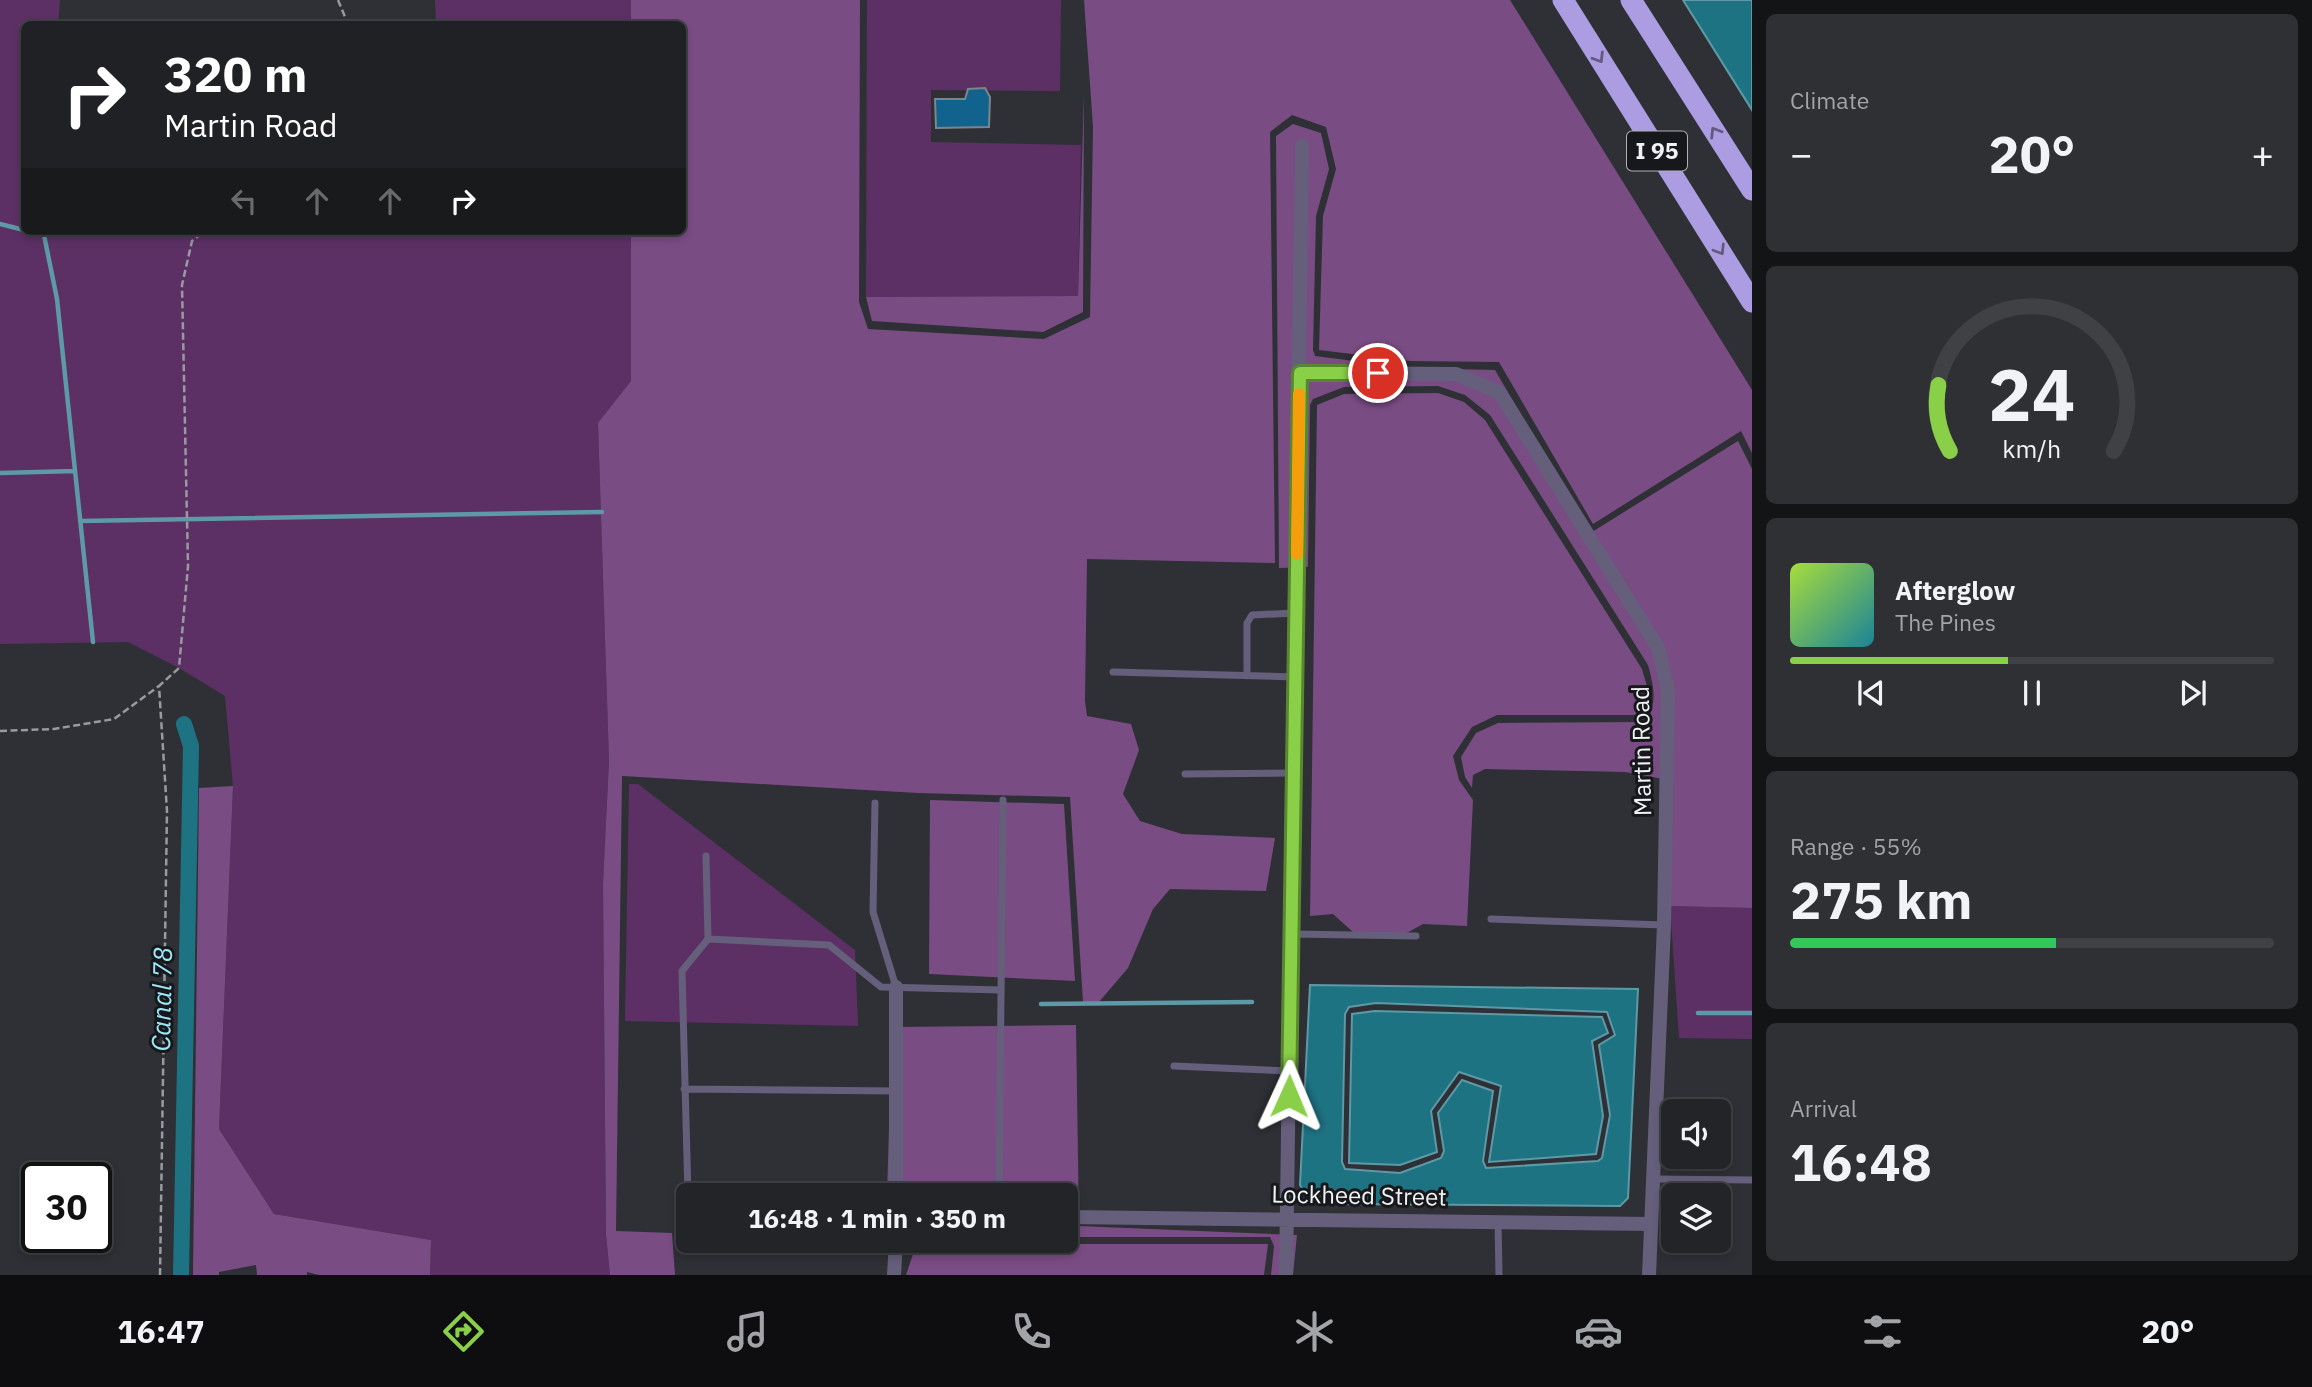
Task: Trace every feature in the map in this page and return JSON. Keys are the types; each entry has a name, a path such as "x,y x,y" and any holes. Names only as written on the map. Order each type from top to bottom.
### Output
{"highway":[{"name":"I 95","path":"1563,0 1752,302"},
{"name":"I 95","path":"1631,0 1752,190"}],"street":[{"path":"1286,1275 1303,146"},
{"name":"Martin Road","path":"1300,373 1456,374 1500,393 1658,648 1668,690 1664,925 1649,1275"},
{"path":"896,987 897,1183"},
{"name":"Lockheed Street","path":"1078,1217 1286,1217 1651,1224"},
{"path":"894,1275 895,1253"}],"lane":[{"path":"1247,676 1247,623 1252,615 1296,613"},
{"path":"1113,673 1296,677"},
{"path":"1185,774 1294,773"},
{"path":"999,1183 1003,800"},
{"path":"875,803 873,912 896,987"},
{"path":"688,1183 682,971 708,939 706,856"},
{"path":"1491,919 1664,925"},
{"path":"1292,934 1416,936"},
{"path":"708,939 829,945 881,987 1001,990"},
{"path":"1174,1066 1290,1071"},
{"path":"684,1089 896,1091"},
{"path":"1653,1179 1752,1180"},
{"path":"1497,1221 1499,1275"}],"path":[{"path":"338,0 347,21"},
{"path":"0,731 54,729 114,719 179,668 188,566 182,285 192,241 200,235"},
{"path":"159,686 167,811 160,1275"}],"shaded area":[{"path":"0,0 60,0 58,21 21,21 21,235 631,235 631,381 598,424 609,761 603,884 606,1235 610,1275 430,1275 431,1240 274,1214 219,1129 233,786 225,696 128,642 0,644"},
{"path":"435,0 631,0 631,21 436,21"},
{"path":"631,0 860,0 859,302 868,329 1044,339 1090,317 1093,127 1084,0 1510,0 1752,390 1752,453 1741,431 1593,524 1499,362 1410,361 1319,350 1323,216 1336,169 1326,127 1292,115 1270,132 1275,563 1087,559 1085,701 1087,716 1131,724 1139,750 1123,794 1140,821 1182,834 1275,838 1266,891 1170,889 1153,909 1128,968 1099,1002 1083,1002 1070,797 918,793 622,776 616,1231 672,1233 675,1275 610,1275 606,1235 603,884 609,761 598,423 631,381 631,235 686,235 686,21 631,21"},
{"path":"867,0 1061,0 1060,91 931,90 931,142 1081,145 1078,296 866,297"},
{"path":"1084,93 1083,312 1043,332 872,321 866,297 1078,296"},
{"path":"1293,124 1321,133 1329,169 1316,216 1315,356 1409,368 1495,370 1587,528 1592,532 1738,441 1752,469 1752,908 1670,906 1669,780 1625,772 1485,769 1473,775 1472,788 1465,777 1461,757 1476,733 1498,723 1644,722 1652,709 1653,695 1648,665 1490,415 1465,395 1438,386 1344,387 1313,399 1310,405 1308,567 1279,568 1276,136"},
{"path":"1438,393 1464,402 1485,420 1642,669 1648,690 1642,715 1497,715 1472,727 1453,756 1459,780 1473,800 1467,926 1423,924 1396,939 1353,932 1333,914 1310,916 1317,405 1344,394"},
{"path":"629,784 638,784 855,950 858,1026 625,1021"},
{"path":"233,786 219,1129 274,1214 431,1240 430,1275 319,1275 307,1272 307,1275 257,1275 256,1265 219,1272 219,1275 193,1275 199,788"},
{"path":"930,800 1064,804 1075,981 929,974"},
{"path":"1670,906 1752,908 1752,1039 1679,1038"},
{"path":"1076,1025 1079,1226 1297,1235 1293,1275 1271,1275 1274,1246 1270,1237 1078,1237 1078,1183 887,1183 892,1027"},
{"path":"1078,1244 1268,1244 1264,1275 906,1275 913,1253 1078,1253"}],"water":[{"path":"1683,0 1752,0 1752,110"},
{"path":"1310,985 1638,989 1628,1198 1620,1206 1333,1204 1308,1198 1300,1185","holes":["1376,1003 1607,1012 1615,1035 1599,1045 1610,1115 1602,1158 1598,1161 1486,1168 1483,1161 1493,1091 1462,1080 1438,1113 1444,1151 1441,1158 1400,1173 1345,1169 1342,1162 1345,1014 1349,1007"]},
{"path":"1375,1011 1602,1017 1608,1033 1592,1041 1603,1116 1596,1154 1489,1162 1501,1086 1459,1072 1431,1111 1437,1152 1400,1165 1349,1163 1352,1014"}],"building":[{"path":"985,88 990,97 989,127 936,128 935,99 965,99 968,89"}],"waterway":[{"path":"0,224 21,229"},
{"path":"44,235 57,299 93,642"},
{"path":"0,473 75,471"},
{"path":"80,521 602,512"},
{"name":"Canal 78","path":"181,1275 191,746 184,724"},
{"path":"1041,1004 1252,1002"},
{"path":"1698,1013 1752,1013"}],"slow traffic":[{"path":"1297,554 1299,394"}],"route":[{"path":"1289,1096 1300,373 1378,373"}]}
